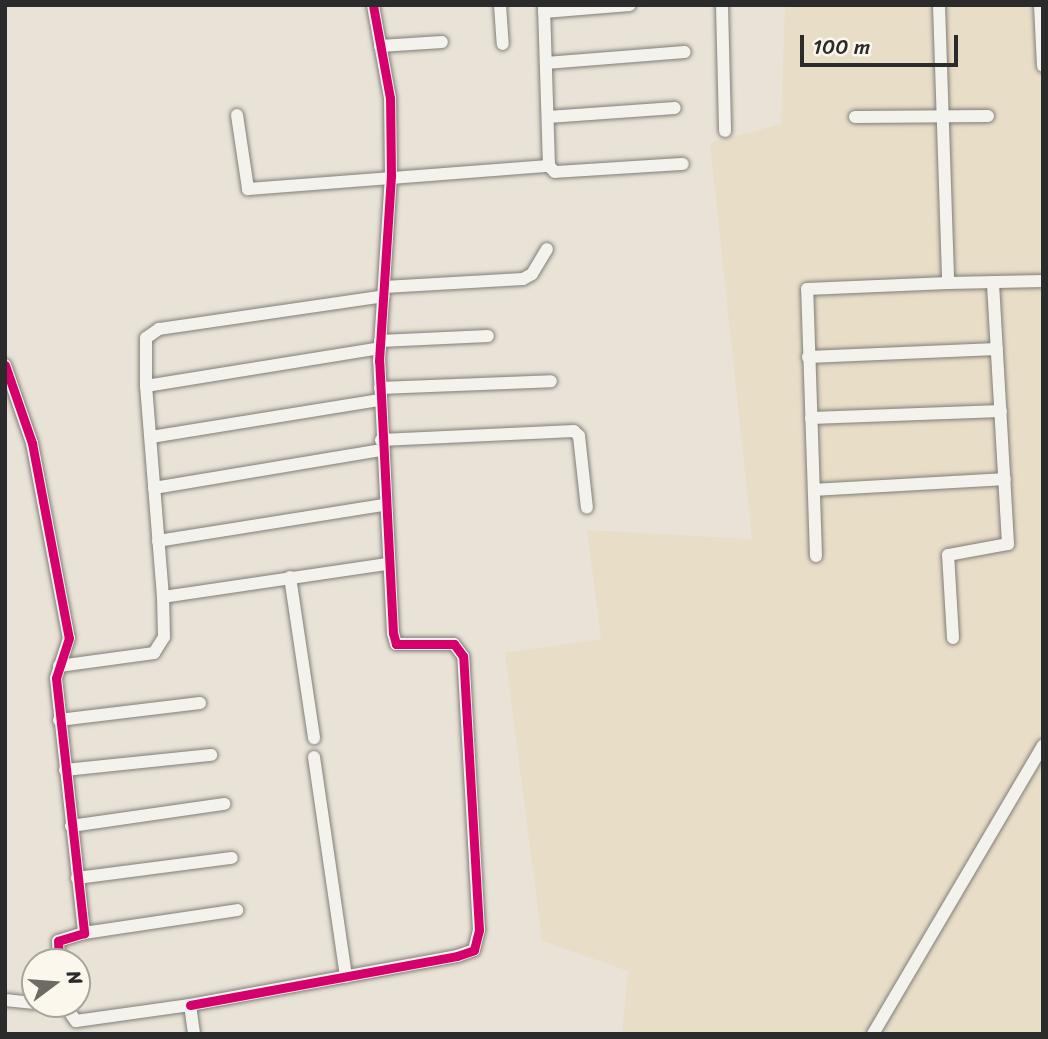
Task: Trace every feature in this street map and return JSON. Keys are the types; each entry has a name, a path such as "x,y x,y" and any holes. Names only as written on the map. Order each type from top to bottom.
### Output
{"street":[{"path":"74,1018 76,1021 190,1005 457,956 474,950 479,930 463,656 454,645 396,644 387,564 381,445 380,344 391,176 390,98 373,5"},
{"path":"499,5 503,44"},
{"path":"630,5 544,8 549,166 555,172 683,164"},
{"path":"722,5 725,131"},
{"path":"939,5 948,283"},
{"path":"1040,5 1043,66"},
{"path":"380,46 442,42"},
{"path":"546,63 685,52"},
{"path":"548,117 675,108"},
{"path":"237,115 248,189 549,166"},
{"path":"855,117 988,117"},
{"path":"59,666 154,653 164,637 146,386 146,338 159,329 384,291 523,279 533,274 547,248"},
{"path":"816,556 807,289 1043,281"},
{"path":"953,638 948,555 1007,546 993,282"},
{"path":"146,386 380,344 488,336"},
{"path":"808,357 997,349"},
{"path":"5,365 32,443 69,638 59,666 59,720 83,933"},
{"path":"151,437 380,394 551,381"},
{"path":"811,418 1001,411"},
{"path":"154,488 381,445 574,430 579,436 587,508"},
{"path":"814,490 1005,479"},
{"path":"158,541 384,505"},
{"path":"163,597 387,564"},
{"path":"290,577 314,738"},
{"path":"59,720 200,703"},
{"path":"873,1034 1043,745"},
{"path":"65,770 211,755"},
{"path":"314,757 346,977"},
{"path":"71,826 224,804"},
{"path":"77,878 232,858"},
{"path":"58,948 58,942 83,933 237,910"},
{"path":"190,1005 194,1034"}],"shaded area":[{"path":"785,5 1043,5 1043,1034 622,1034 628,971 542,941 505,653 601,639 587,530 752,539 710,143 781,124"}],"cycle path":[{"path":"190,1005 457,956 474,950 479,930 463,656 454,644 396,644 393,633 379,361 391,176 390,98 373,5"},
{"path":"5,365 32,443 69,638 56,678 84,933 58,941 58,948"}]}
